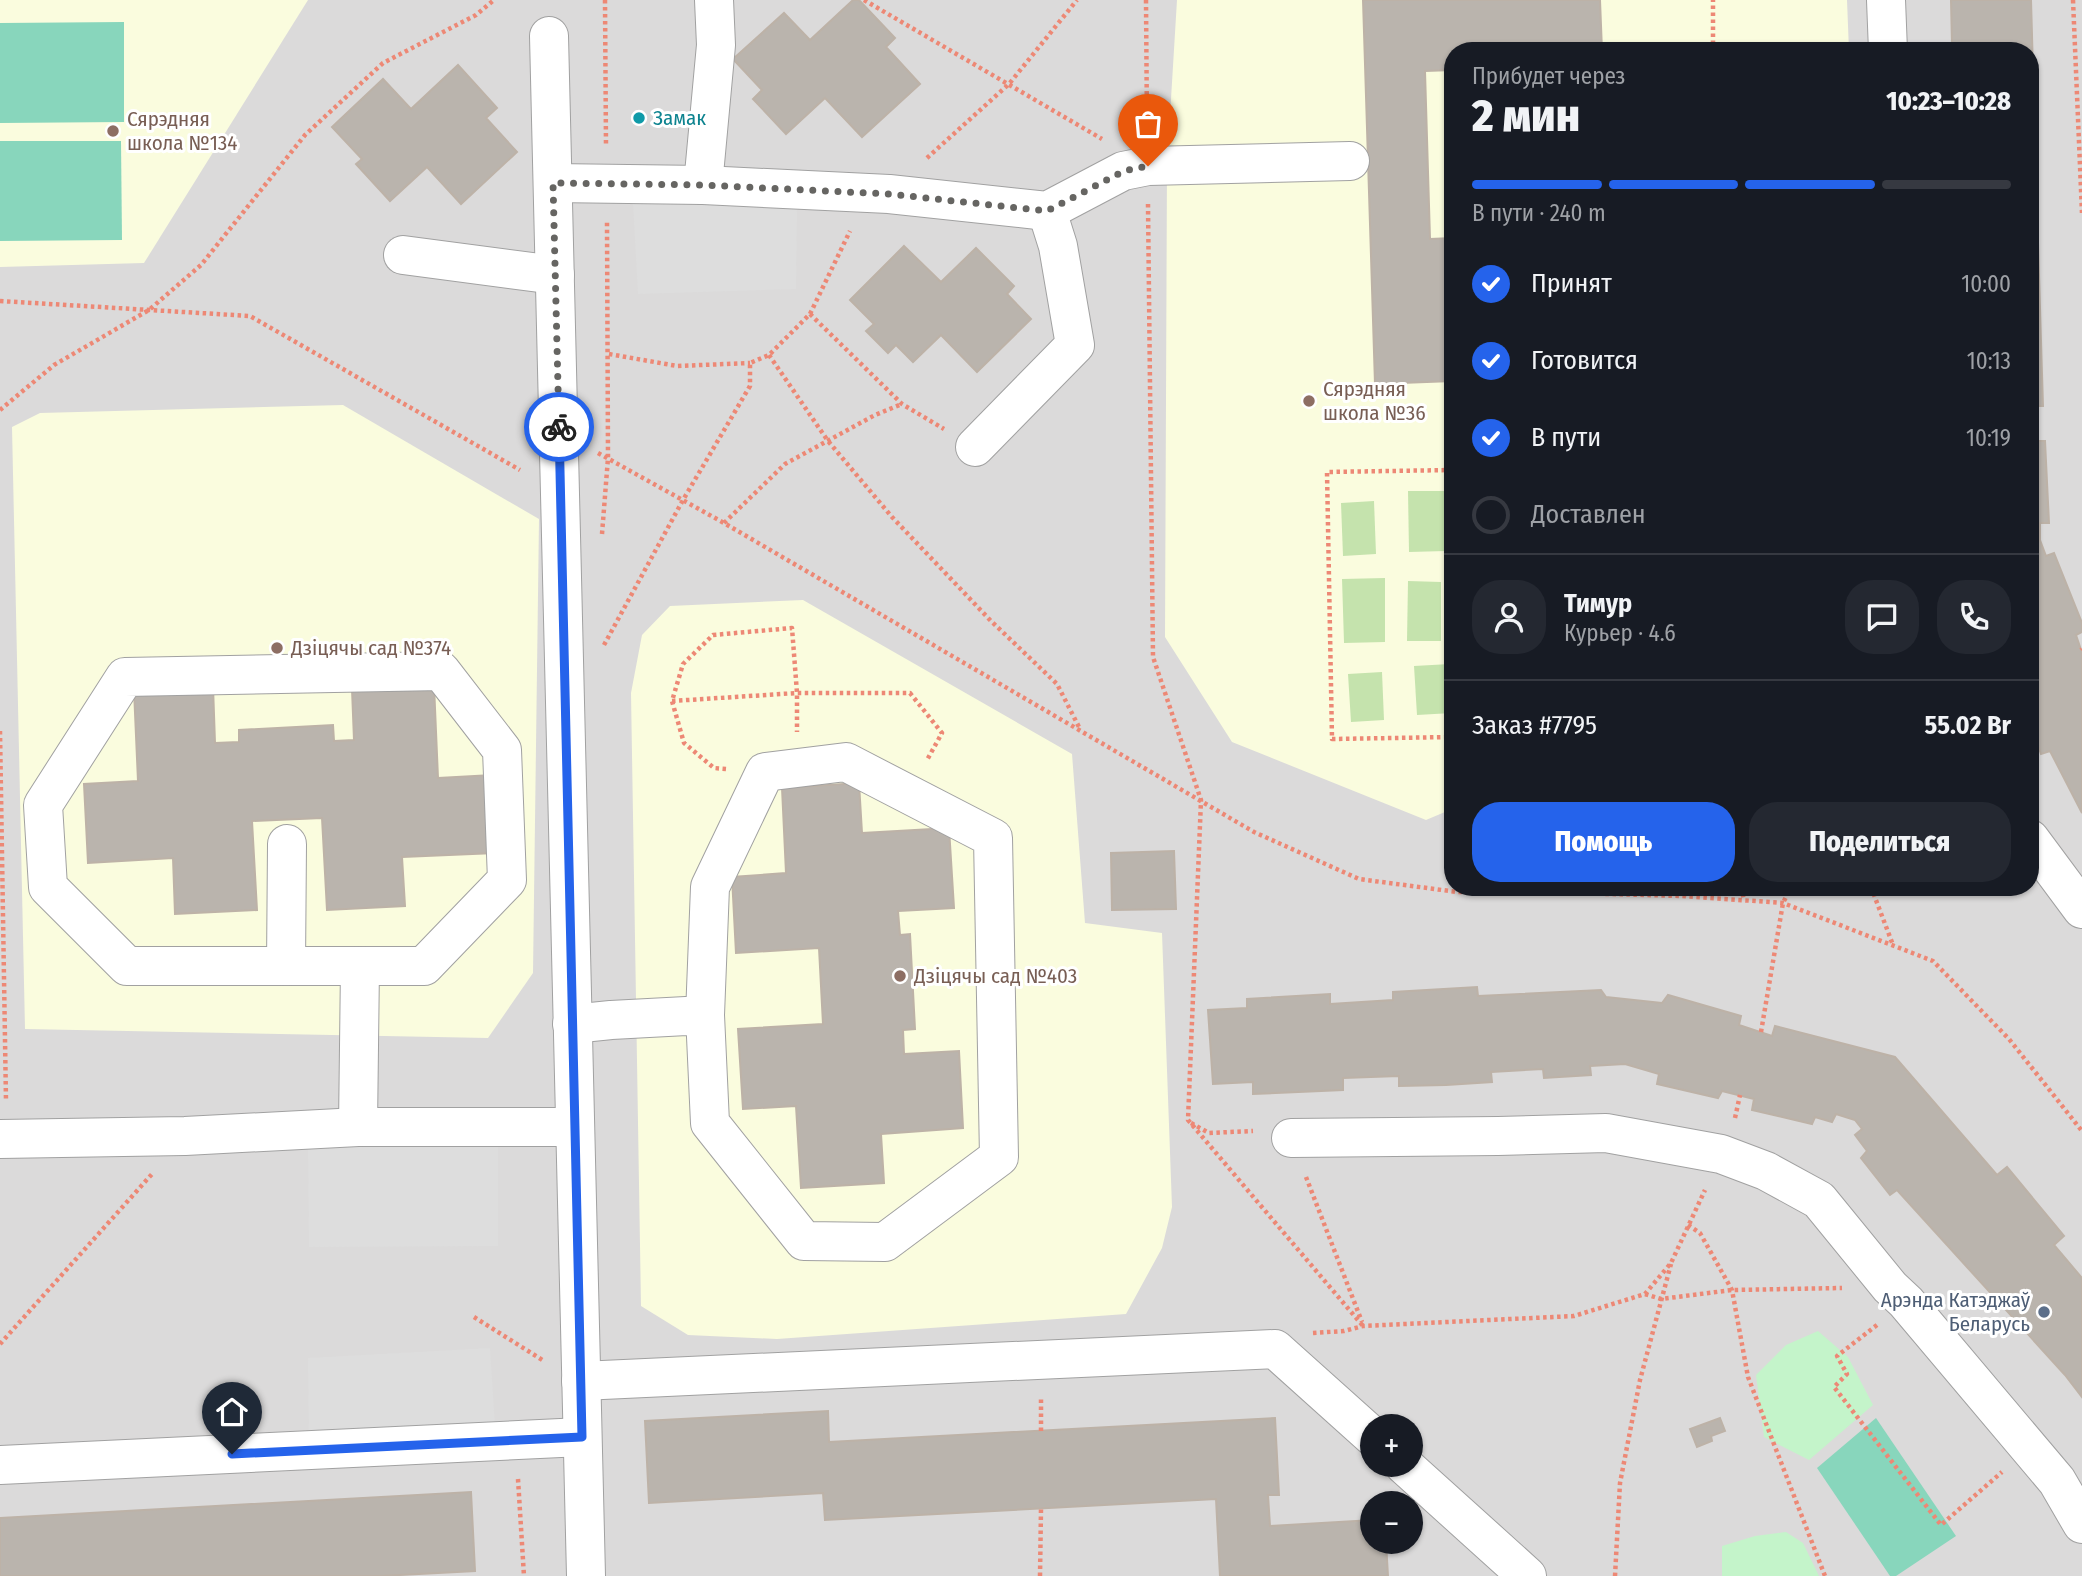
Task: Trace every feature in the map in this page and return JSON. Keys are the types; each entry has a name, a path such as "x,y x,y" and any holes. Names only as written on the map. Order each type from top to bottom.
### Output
{"lane":[{"path":"703,185 716,45 714,0"},
{"path":"1886,0 1888,42"},
{"path":"550,36 586,1576"},
{"path":"553,183 703,185 889,194 1047,211 1124,171 1148,166 1350,161"},
{"path":"975,447 1075,345 1058,246 1047,211"},
{"path":"403,255 555,275"},
{"path":"442,671 502,750 507,880 424,966 360,966 127,966 48,887 43,805 125,677 442,671"},
{"path":"846,762 908,794 993,838 999,1157 885,1241 804,1241 710,1123 705,1015 710,887 781,770 846,762"},
{"path":"286,966 287,844"},
{"path":"2039,851 2082,909"},
{"path":"358,1127 360,966"},
{"path":"572,1024 705,1015"},
{"path":"3,1140 185,1136 358,1127 575,1127"},
{"path":"1290,1138 1606,1133 1721,1154 1766,1171 1819,1200 2057,1481 2082,1524"},
{"path":"581,1381 1275,1349 1360,1425"},
{"path":"0,1465 582,1437"},
{"path":"1417,1477 1527,1576"}],"path":[{"path":"0,410 54,365 149,310 201,265 304,135 383,63 476,15 494,0"},
{"path":"602,537 608,458 609,354 605,0"},
{"path":"864,0 1148,166"},
{"path":"609,354 677,366 750,363 769,355 810,314 855,220 889,194 1009,83 1077,0"},
{"path":"1146,0 1153,657 1201,800 1188,1121 1363,1326"},
{"path":"1713,0 1713,42"},
{"path":"2073,0 2082,214"},
{"path":"0,301 250,316 560,493"},
{"path":"810,314 902,404 975,447"},
{"path":"769,355 828,441 892,517 991,621 1057,684 1080,730"},
{"path":"603,632 603,646 683,500 750,386 750,363"},
{"path":"724,523 785,464 875,415 902,404"},
{"path":"559,435 608,458 724,523 1254,832 1359,879 1444,890"},
{"path":"1444,470 1327,472 1332,739 1444,737"},
{"path":"792,628 797,693 781,770 714,768 684,743 671,701 684,664 713,635 792,628"},
{"path":"671,701 797,693 910,693 942,733 908,794"},
{"path":"0,731 3,1140"},
{"path":"1682,896 1783,903 1933,961 2009,1039 2082,1131"},
{"path":"1743,896 1744,900"},
{"path":"1762,1032 1783,903 1786,896"},
{"path":"1874,896 1893,946"},
{"path":"1188,1121 1209,1133 1282,1129 1290,1138 1363,1326"},
{"path":"0,1344 185,1136"},
{"path":"1615,1576 1619,1483 1640,1380 1671,1263 1688,1226 1700,1233 1732,1290 1748,1377 1825,1576"},
{"path":"1317,1333 1363,1326 1574,1316 1645,1294 1671,1263"},
{"path":"1645,1294 1661,1299 1732,1290 1898,1295"},
{"path":"1898,1295 1837,1356 1847,1374 1834,1388 1941,1525 2030,1448"},
{"path":"474,1317 581,1381"},
{"path":"516,1441 524,1576"},
{"path":"1040,1576 1041,1508"}],"shaded area":[{"path":"0,0 2082,0 2082,1576 0,1576"},
{"name":"Сярэдняя школа №134","path":"0,0 308,0 144,263 0,267"},
{"name":"Сярэдняя школа №36","path":"1177,0 1847,0 1849,42 1444,42 1444,812 1426,820 1232,742 1165,637 1167,165"},
{"path":"757,202 797,209 796,289 638,294 633,203"},
{"name":"Дзіцячы сад №374","path":"343,405 539,519 533,973 488,1038 25,1029 12,427 40,413"},
{"name":"Дзіцячы сад №403","path":"803,600 1072,754 1085,923 1162,933 1172,1207 1162,1248 1126,1314 777,1339 688,1335 641,1306 631,693 642,635 670,606"},
{"path":"498,1141 498,1246 309,1247 308,1142"},
{"path":"490,1348 496,1442 309,1450 308,1358"}],"green space":[{"path":"124,22 124,122 0,123 0,23"},
{"path":"0,141 121,141 122,240 0,241"},
{"path":"1408,491 1444,491 1444,551 1409,552"},
{"path":"1374,501 1376,554 1343,556 1341,503"},
{"path":"1385,578 1385,642 1344,643 1342,579"},
{"path":"1408,581 1441,582 1441,641 1407,641"},
{"path":"1444,664 1444,713 1417,715 1414,666"},
{"path":"1382,672 1384,720 1351,722 1348,674"},
{"path":"1818,1331 1848,1357 1873,1405 1809,1460 1764,1437 1756,1375 1786,1345"},
{"path":"1876,1418 1956,1536 1896,1576 1890,1576 1817,1468"},
{"path":"1786,1532 1803,1543 1819,1576 1722,1576 1722,1546 1755,1536"}],"building":[{"path":"853,0 859,0 895,38 886,47 920,84 862,137 825,98 786,134 753,99 762,90 733,59 784,13 810,40"},
{"path":"1363,0 1600,0 1602,42 1444,42 1444,70 1425,71 1430,239 1444,238 1444,381 1375,384"},
{"path":"1951,0 2031,0 2032,42 1952,42"},
{"path":"458,65 497,108 486,118 517,152 461,204 427,167 390,201 356,164 362,159 332,127 383,79 411,109"},
{"path":"904,246 941,282 976,248 1014,286 1007,294 1031,319 977,372 941,335 913,362 896,345 888,353 866,331 874,324 850,300"},
{"path":"2039,275 2043,406 2039,406"},
{"path":"2039,441 2045,441 2049,523 2040,523 2040,540 2046,556 2054,553 2082,623 2082,632 2076,635 2082,653 2082,813 2050,751 2041,754"},
{"path":"434,685 438,778 492,775 495,853 402,857 405,906 327,910 322,818 252,821 257,910 175,914 173,858 88,863 84,784 138,781 134,690 213,686 215,743 239,742 239,730 333,725 334,741 354,740 352,689"},
{"path":"859,783 862,833 949,828 954,908 898,911 900,935 910,934 915,1029 903,1030 904,1054 959,1051 963,1128 881,1134 884,1183 801,1188 796,1106 743,1109 738,1029 823,1024 819,948 736,953 732,877 786,873 782,788"},
{"path":"1174,851 1176,909 1112,910 1111,853"},
{"path":"1477,987 1478,996 1601,990 1606,997 1662,1003 1668,995 1741,1016 1739,1025 1772,1036 1775,1026 1895,1057 1997,1175 2007,1167 2064,1236 2054,1245 2082,1278 2082,1397 1897,1190 1890,1195 1861,1158 1867,1151 1855,1135 1862,1129 1855,1120 1836,1114 1832,1122 1815,1117 1812,1124 1752,1110 1754,1099 1722,1091 1718,1098 1657,1084 1659,1074 1625,1064 1590,1066 1591,1075 1544,1078 1543,1069 1491,1072 1492,1082 1446,1085 1399,1086 1399,1076 1343,1078 1343,1090 1253,1094 1253,1082 1213,1084 1208,1010 1247,1008 1247,999 1330,994 1330,1004 1393,1000 1393,992"},
{"path":"828,1411 829,1442 1275,1418 1279,1495 1268,1495 1270,1526 1360,1521 1360,1554 1387,1554 1388,1576 1220,1576 1216,1499 825,1520 823,1493 649,1503 645,1421"},
{"path":"1720,1418 1725,1431 1711,1436 1712,1441 1697,1447 1690,1429"},
{"path":"471,1492 475,1571 381,1576 0,1576 0,1518"}],"way so far":[{"path":"559,427 553,183 703,185 889,194 1047,211 1124,171 1148,166"}],"place":[{"name":"Замак","path":"639,118"},
{"name":"Сярэдняя школа №134","path":"113,131"},
{"name":"Сярэдняя школа №36","path":"1309,401"},
{"name":"Дзіцячы сад №374","path":"277,648"},
{"name":"Дзіцячы сад №403","path":"900,976"},
{"name":"Арэнда Катэджаў Беларусь","path":"2044,1312"}],"route":[{"path":"232,1454 582,1437 559,427"}]}
